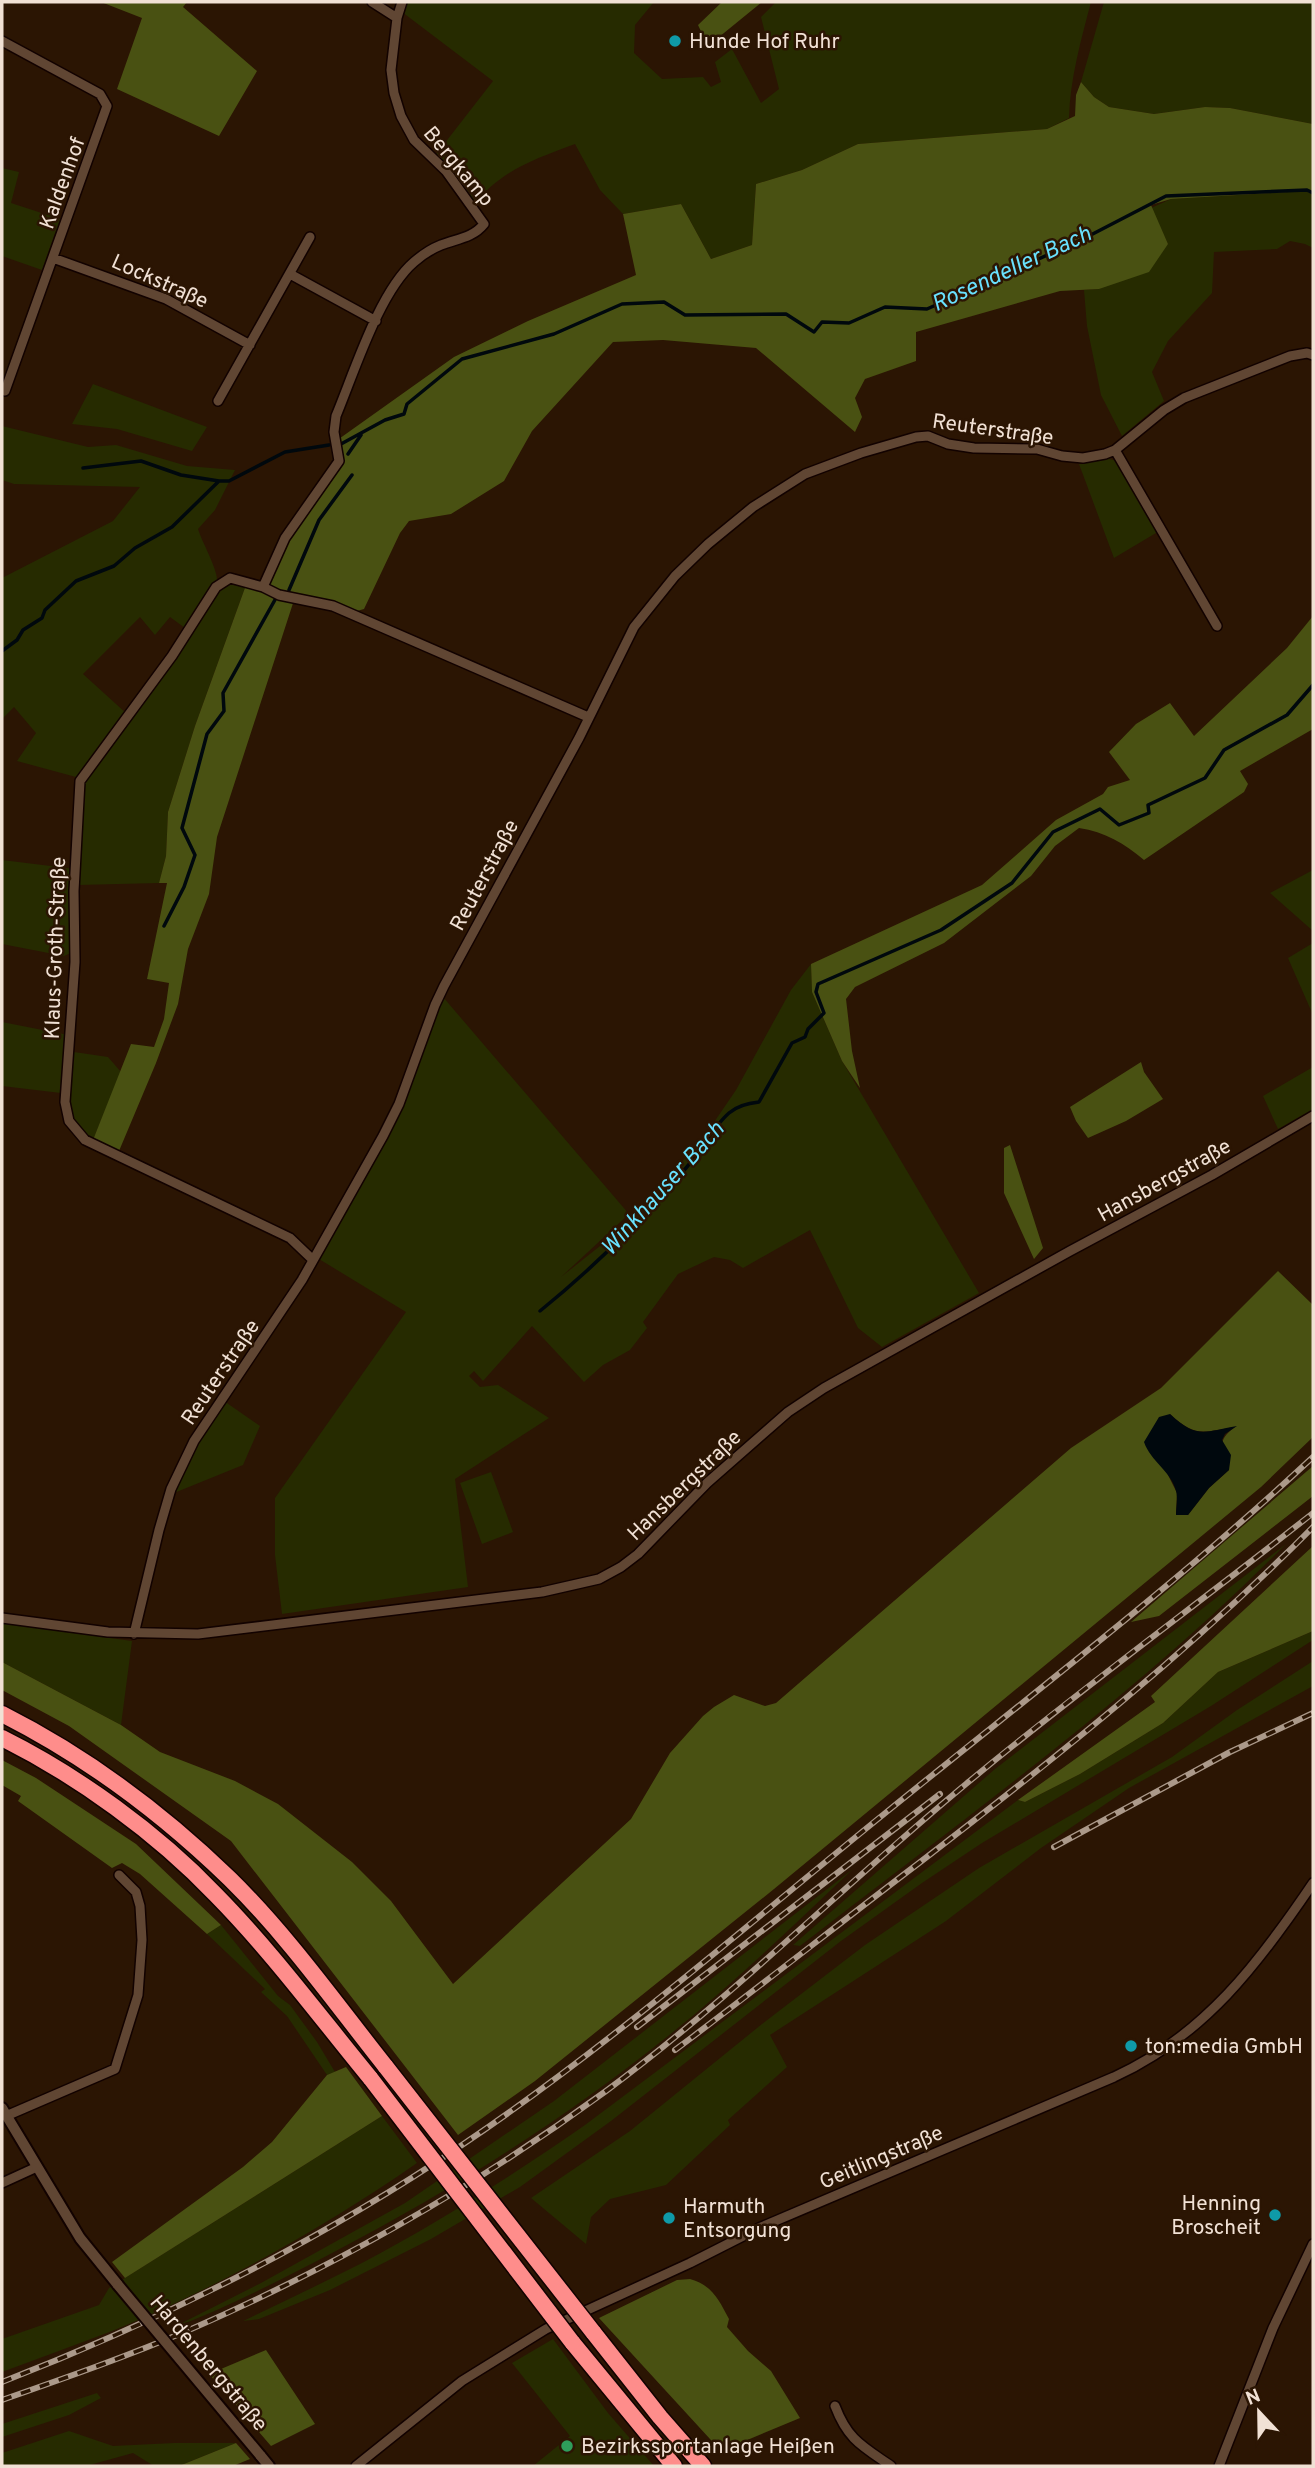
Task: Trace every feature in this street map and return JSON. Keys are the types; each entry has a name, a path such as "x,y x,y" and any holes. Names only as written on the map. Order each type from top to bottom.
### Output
{"highway":[{"path":"2,1714 94,1768 153,1812 231,1880 281,1935 660,2417 703,2466"},
{"path":"2,1738 83,1786 181,1861 216,1894 264,1948 371,2079 572,2342 674,2466"}],"street":[{"path":"372,2 397,18"},
{"name":"Bergkamp","path":"263,587 285,538 339,461 335,444 336,416 394,285 410,266 434,248 473,234 484,224 446,171 414,140 401,116 391,70 397,18 402,2"},
{"name":"Kaldenhof","path":"2,41 100,94 107,106 5,391"},
{"path":"218,401 310,237"},
{"name":"Lockstraße","path":"53,258 166,299 250,345"},
{"path":"290,274 376,321"},
{"name":"Reuterstraße","path":"134,1634 171,1489 194,1441 302,1280 383,1136 407,1084 435,1005 634,627 668,584 708,544 753,507 805,474 896,441 928,436 948,444 974,448 1037,449 1073,457 1105,454 1115,450 1164,410 1184,398 1290,356 1300,353 1313,355"},
{"path":"1115,450 1217,626"},
{"name":"Klaus-Groth-Straße","path":"312,1259 290,1238 85,1140 69,1121 65,1102 75,962 74,891 80,782 172,656 216,587 226,579 235,578 279,595 333,606 588,717"},
{"name":"Hansbergstraße","path":"2,1618 134,1634 212,1632 542,1591 599,1579 638,1554 708,1483 788,1412 824,1388 1212,1175 1313,1116"},
{"path":"4,2112 115,2069 138,1995 142,1940 140,1906 136,1892 119,1875"},
{"name":"Geitlingstraße","path":"356,2466 461,2381 546,2329 678,2269 759,2228 1114,2077 1144,2061 1180,2037 1226,1996 1271,1945 1313,1883"},
{"name":"Hardenbergstraße","path":"4,2112 80,2238 269,2466"},
{"path":"2,2183 37,2167"},
{"path":"1219,2466 1273,2328 1313,2244"},
{"path":"835,2406 842,2425 852,2438 891,2466"}],"green space":[{"path":"101,2 187,2 183,7 257,71 219,136 117,89 142,18"},
{"path":"406,2 654,2 635,25 634,53 662,79 703,77 711,87 721,82 715,62 732,49 761,103 779,89 761,17 776,2 1091,2 1074,74 1069,118 1047,129 858,144 802,170 756,184 752,245 711,259 681,204 623,214 600,190 575,144 507,174 473,205 434,157 493,81 402,12"},
{"path":"722,2 762,2 708,46 698,25"},
{"path":"1104,2 1313,2 1313,124 1230,108 1205,107 1154,114 1109,107 1094,97 1081,82"},
{"path":"1081,82 1094,97 1109,107 1154,114 1205,107 1230,108 1313,124 1313,194 1305,191 1171,199 1151,205 1168,244 1149,272 1099,289 1060,291 916,332 916,361 865,379 855,398 862,417 855,432 756,348 663,340 613,342 532,431 504,481 451,514 409,521 400,533 364,609 357,611 296,594 217,837 209,894 188,949 178,1004 119,1151 93,1140 131,1044 154,1047 164,1019 169,983 147,979 167,883 159,883 166,856 168,812 195,726 246,585 265,592 287,540 340,462 336,441 454,357 528,321 636,275 623,214 681,204 711,259 752,245 756,184 802,170 858,144 1047,129 1075,116 1076,95"},
{"path":"2,168 19,172 11,203 60,219 42,270 2,256"},
{"path":"1305,191 1313,194 1313,248 1290,241 1277,249 1214,252 1212,293 1168,341 1152,372 1164,401 1122,436 1101,395 1087,326 1084,290 1099,289 1168,244 1151,208 1171,199"},
{"path":"93,384 207,427 192,451 117,429 72,424"},
{"path":"2,426 88,447 116,445 187,466 235,470 215,510 198,529 217,581 185,628 170,617 155,635 140,617 83,674 127,714 81,775 76,777 17,761 36,733 14,707 2,719 2,578 113,521 140,487 14,484 2,480"},
{"path":"1109,459 1118,461 1155,525 1156,533 1114,558 1079,464"},
{"path":"228,582 246,585 195,726 168,812 166,856 159,883 78,885 81,794 85,779 219,589"},
{"path":"1313,616 1313,729 1240,771 1248,784 1244,792 1144,860 1114,839 1079,828 1055,846 1031,876 944,943 855,987 846,999 852,1051 860,1088 842,1061 812,992 811,964 982,885 1056,820 1103,794 1108,787 1130,780 1109,752 1136,724 1170,703 1194,736 1287,648"},
{"path":"2,860 75,869 71,953 64,956 2,944"},
{"path":"1313,870 1313,931 1270,893"},
{"path":"1313,943 1313,1015 1288,958"},
{"path":"811,964 812,992 842,1061 979,1293 882,1347 858,1328 810,1230 743,1268 730,1260 714,1257 678,1274 643,1322 647,1328 630,1350 603,1365 584,1382 532,1326 483,1381 474,1371 469,1376 480,1387 498,1385 549,1418 455,1479 468,1587 282,1614 275,1555 275,1498 406,1312 319,1259 413,1078 443,997 629,1214 561,1277 634,1219 708,1131 736,1090 791,990"},
{"path":"2,1022 68,1035 61,1093 2,1086"},
{"path":"74,1052 108,1057 121,1072 93,1140 76,1123 72,1112 70,1089"},
{"path":"1141,1062 1144,1072 1163,1099 1126,1121 1088,1138 1070,1107"},
{"path":"1313,1067 1313,1109 1278,1129 1263,1096"},
{"path":"1010,1145 1043,1248 1034,1259 1004,1193 1004,1148"},
{"path":"1278,1271 1313,1305 1313,1437 1261,1487 774,1889 535,2081 458,2135 231,1841 69,1726 2,1690 2,1662 121,1725 160,1752 235,1781 278,1804 352,1862 391,1901 453,1984 631,1819 670,1753 703,1716 734,1695 765,1706 776,1703 1071,1448 1161,1388","holes":["1170,1414 1179,1422 1200,1431 1235,1427 1225,1437 1222,1446 1229,1470 1209,1488 1188,1515 1176,1515 1177,1493 1167,1473"]},
{"path":"224,1401 260,1426 243,1465 174,1493 192,1452"},
{"path":"1313,1466 1313,1496 1159,1616 1131,1622"},
{"path":"491,1472 513,1532 482,1544 460,1483"},
{"path":"1286,1544 1171,1652 1050,1753 800,1946 793,1945 995,1769"},
{"path":"1313,1546 1313,1631 1218,1672 1163,1723 1080,1774 1025,1802 1018,1800 1155,1702 1151,1696"},
{"path":"2,1623 132,1641 121,1725 2,1662"},
{"path":"1313,1631 1313,1640 1211,1706 982,1843 922,1883 841,1941 611,2121 520,2187 431,2239 330,2290 259,2319 243,2321 391,2247 503,2180 585,2125 1018,1800 1025,1802 1080,1774 1163,1723 1218,1672"},
{"path":"1313,1661 1313,1686 1129,1788 1041,1848 946,1921 770,2035 787,2067 728,2120 730,2125 666,2185 610,2199 591,2217 586,2244 531,2198 630,2131 865,1945 979,1868 1172,1757 1237,1710"},
{"path":"2,1760 36,1778 136,1844 221,1925 207,1934 140,1874 122,1863 112,1868 18,1801 21,1796 2,1785"},
{"path":"853,1869 692,2016 629,2067 548,2125 464,2179 378,2229 253,2293 170,2329 261,2283 405,2203 554,2101"},
{"path":"221,1925 278,1996 290,2005 335,2072 327,2075 287,2016 261,1992 265,1989 207,1934"},
{"path":"346,2067 382,2116 125,2278 112,2262 243,2167 272,2142 327,2075"},
{"path":"382,2116 417,2163 382,2187 308,2233 191,2296 112,2331 2,2372 2,2339 99,2305 109,2288"},
{"path":"690,2279 704,2285 714,2294 729,2319 727,2327 748,2351 771,2371 800,2418 721,2451 599,2318 677,2280"},
{"path":"553,2339 608,2413 654,2466 533,2466 570,2436 512,2363"},
{"path":"266,2350 315,2424 271,2446 209,2374"},
{"path":"97,2393 101,2398 69,2415 2,2437 2,2424"},
{"path":"69,2431 113,2446 236,2443 179,2466 154,2466 133,2453 86,2466 2,2466 2,2453"},
{"path":"236,2443 250,2459 233,2466 179,2466"}],"shaded area":[{"path":"1170,1414 1187,1427 1201,1432 1237,1426 1225,1434 1222,1440 1231,1455 1229,1470 1209,1488 1188,1515 1176,1515 1177,1497 1173,1484 1144,1442 1159,1417"}],"waterway":[{"name":"Rosendeller Bach","path":"341,444 385,420 404,414 407,404 462,359 554,334 622,304 664,302 685,315 786,314 814,332 822,322 849,323 885,307 927,309 1083,239 1166,196 1307,190 1313,193"},
{"path":"348,454 361,435"},
{"name":"Rosendeller Bach","path":"2,651 17,640 23,630 42,618 45,610 76,581 114,566 135,548 172,527 219,481 229,481 285,452 329,445"},
{"path":"83,468 141,461 181,475 219,481"},
{"path":"289,590 319,520 352,475"},
{"path":"164,926 184,887 195,855 182,828 207,734 224,711 223,693 276,598"},
{"name":"Winkhauser Bach","path":"540,1311 598,1261 634,1225 686,1168 729,1113 743,1105 759,1102 792,1043 805,1037 808,1029 824,1013 816,992 818,984 941,930 1012,883 1053,832 1100,809 1119,825 1149,813 1148,805 1205,778 1224,750 1287,715 1313,685"}],"railway":[{"path":"2,2382 181,2305 296,2246 408,2180 518,2106 679,1982 1104,1637 1210,1549 1313,1457"},
{"path":"2,2400 166,2340 298,2279 404,2222 557,2126 699,2018 921,1822 1009,1749 1313,1513"},
{"path":"675,2050 1072,1743 1219,1617 1313,1527"},
{"path":"1054,1847 1230,1752 1313,1713"},
{"path":"637,2027 940,1794"}],"place":[{"name":"Hunde Hof Ruhr","path":"675,41"},
{"name":"ton:media GmbH","path":"1131,2046"},
{"name":"Henning Broscheit","path":"1275,2215"},
{"name":"Harmuth Entsorgung","path":"669,2218"},
{"name":"Bezirkssportanlage Heißen","path":"567,2446"}]}
